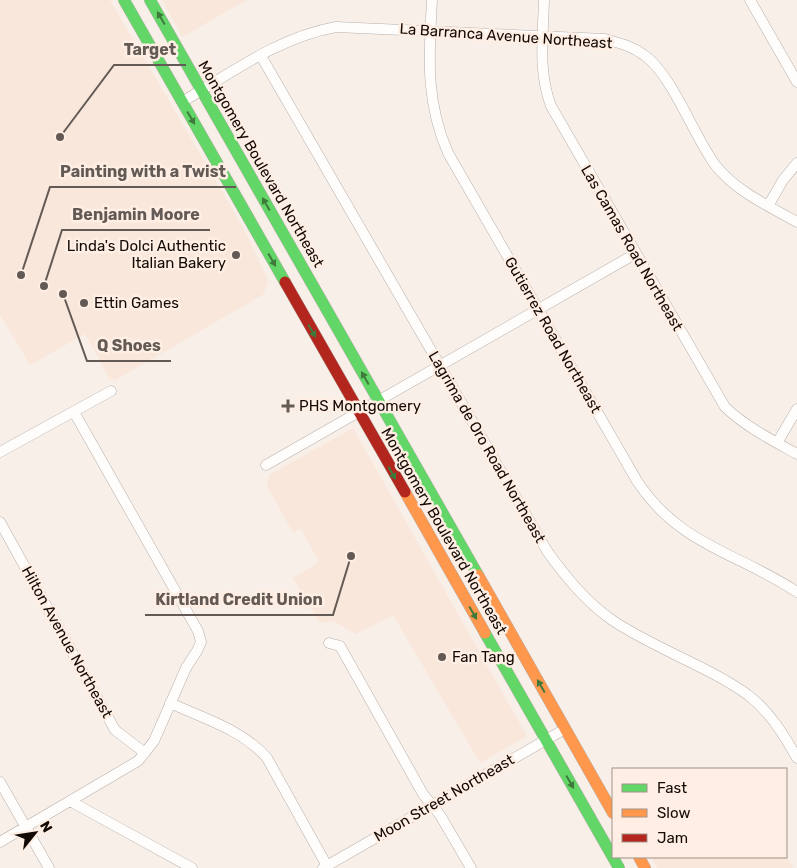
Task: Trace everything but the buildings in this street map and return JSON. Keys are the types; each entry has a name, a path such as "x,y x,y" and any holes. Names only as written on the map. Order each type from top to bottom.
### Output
{"main road":[{"name":"Montgomery Boulevard Northeast","path":"124,0 612,856"},
{"name":"Montgomery Boulevard Northeast","path":"150,0 612,811"}],"street":[{"name":"Gutierrez Road Northeast","path":"432,0 428,76 431,97 442,138 538,310 637,481 658,509 672,522 700,541 797,592"},
{"name":"Las Camas Road Northeast","path":"544,0 542,71 545,91 551,106 725,407 738,419 797,454"},
{"path":"750,0 797,82"},
{"name":"La Barranca Avenue Northeast","path":"182,102 290,40 314,31 336,27 605,39 624,44 645,55 663,76 716,165 742,191 797,222"},
{"name":"Lagrima de Oro Road Northeast","path":"261,56 547,551 577,590 595,607 628,630 749,696 776,723 797,757"},
{"path":"768,206 783,180 797,163"},
{"path":"266,465 635,254"},
{"path":"0,452 111,391"},
{"path":"777,443 797,409"},
{"path":"0,842 128,768 145,753 154,741 186,668 201,642 198,631 74,412"},
{"name":"Hilton Avenue Northeast","path":"0,522 116,730 145,753"},
{"path":"329,642 340,646 423,794 432,804 471,868"},
{"path":"170,703 238,734 255,744 267,758 325,867"},
{"name":"Moon Street Northeast","path":"325,867 565,729"},
{"path":"0,782 49,868"},
{"path":"70,801 192,868"}],"shaded area":[{"path":"0,0 110,0 243,227 268,281 264,294 114,381 113,379 110,380 85,334 30,365 0,315"},
{"path":"162,0 247,0 182,37"},
{"path":"353,428 527,736 480,763 393,615 356,634 333,621 320,623 293,578 319,562 301,529 293,533 267,486 269,475"},
{"path":"787,857 793,868 657,868 652,858"}],"traffic: fast":[{"path":"124,0 285,282"},
{"path":"150,0 478,575"},
{"path":"485,633 612,856"},
{"path":"613,858 619,868"}],"traffic: slow":[{"path":"405,492 485,633"},
{"path":"478,575 612,811"},
{"path":"640,858 645,868"}],"traffic: jam":[{"path":"285,282 405,492"}],"place":[{"name":"Target","path":"60,137"},
{"name":"Linda's Dolci Authentic Italian Bakery","path":"236,255"},
{"name":"Painting with a Twist","path":"21,275"},
{"name":"Benjamin Moore","path":"44,286"},
{"name":"Q Shoes","path":"63,294"},
{"name":"Ettin Games","path":"84,303"},
{"name":"PHS Montgomery","path":"288,406"},
{"name":"Kirtland Credit Union","path":"351,556"},
{"name":"Fan Tang","path":"442,657"}]}
